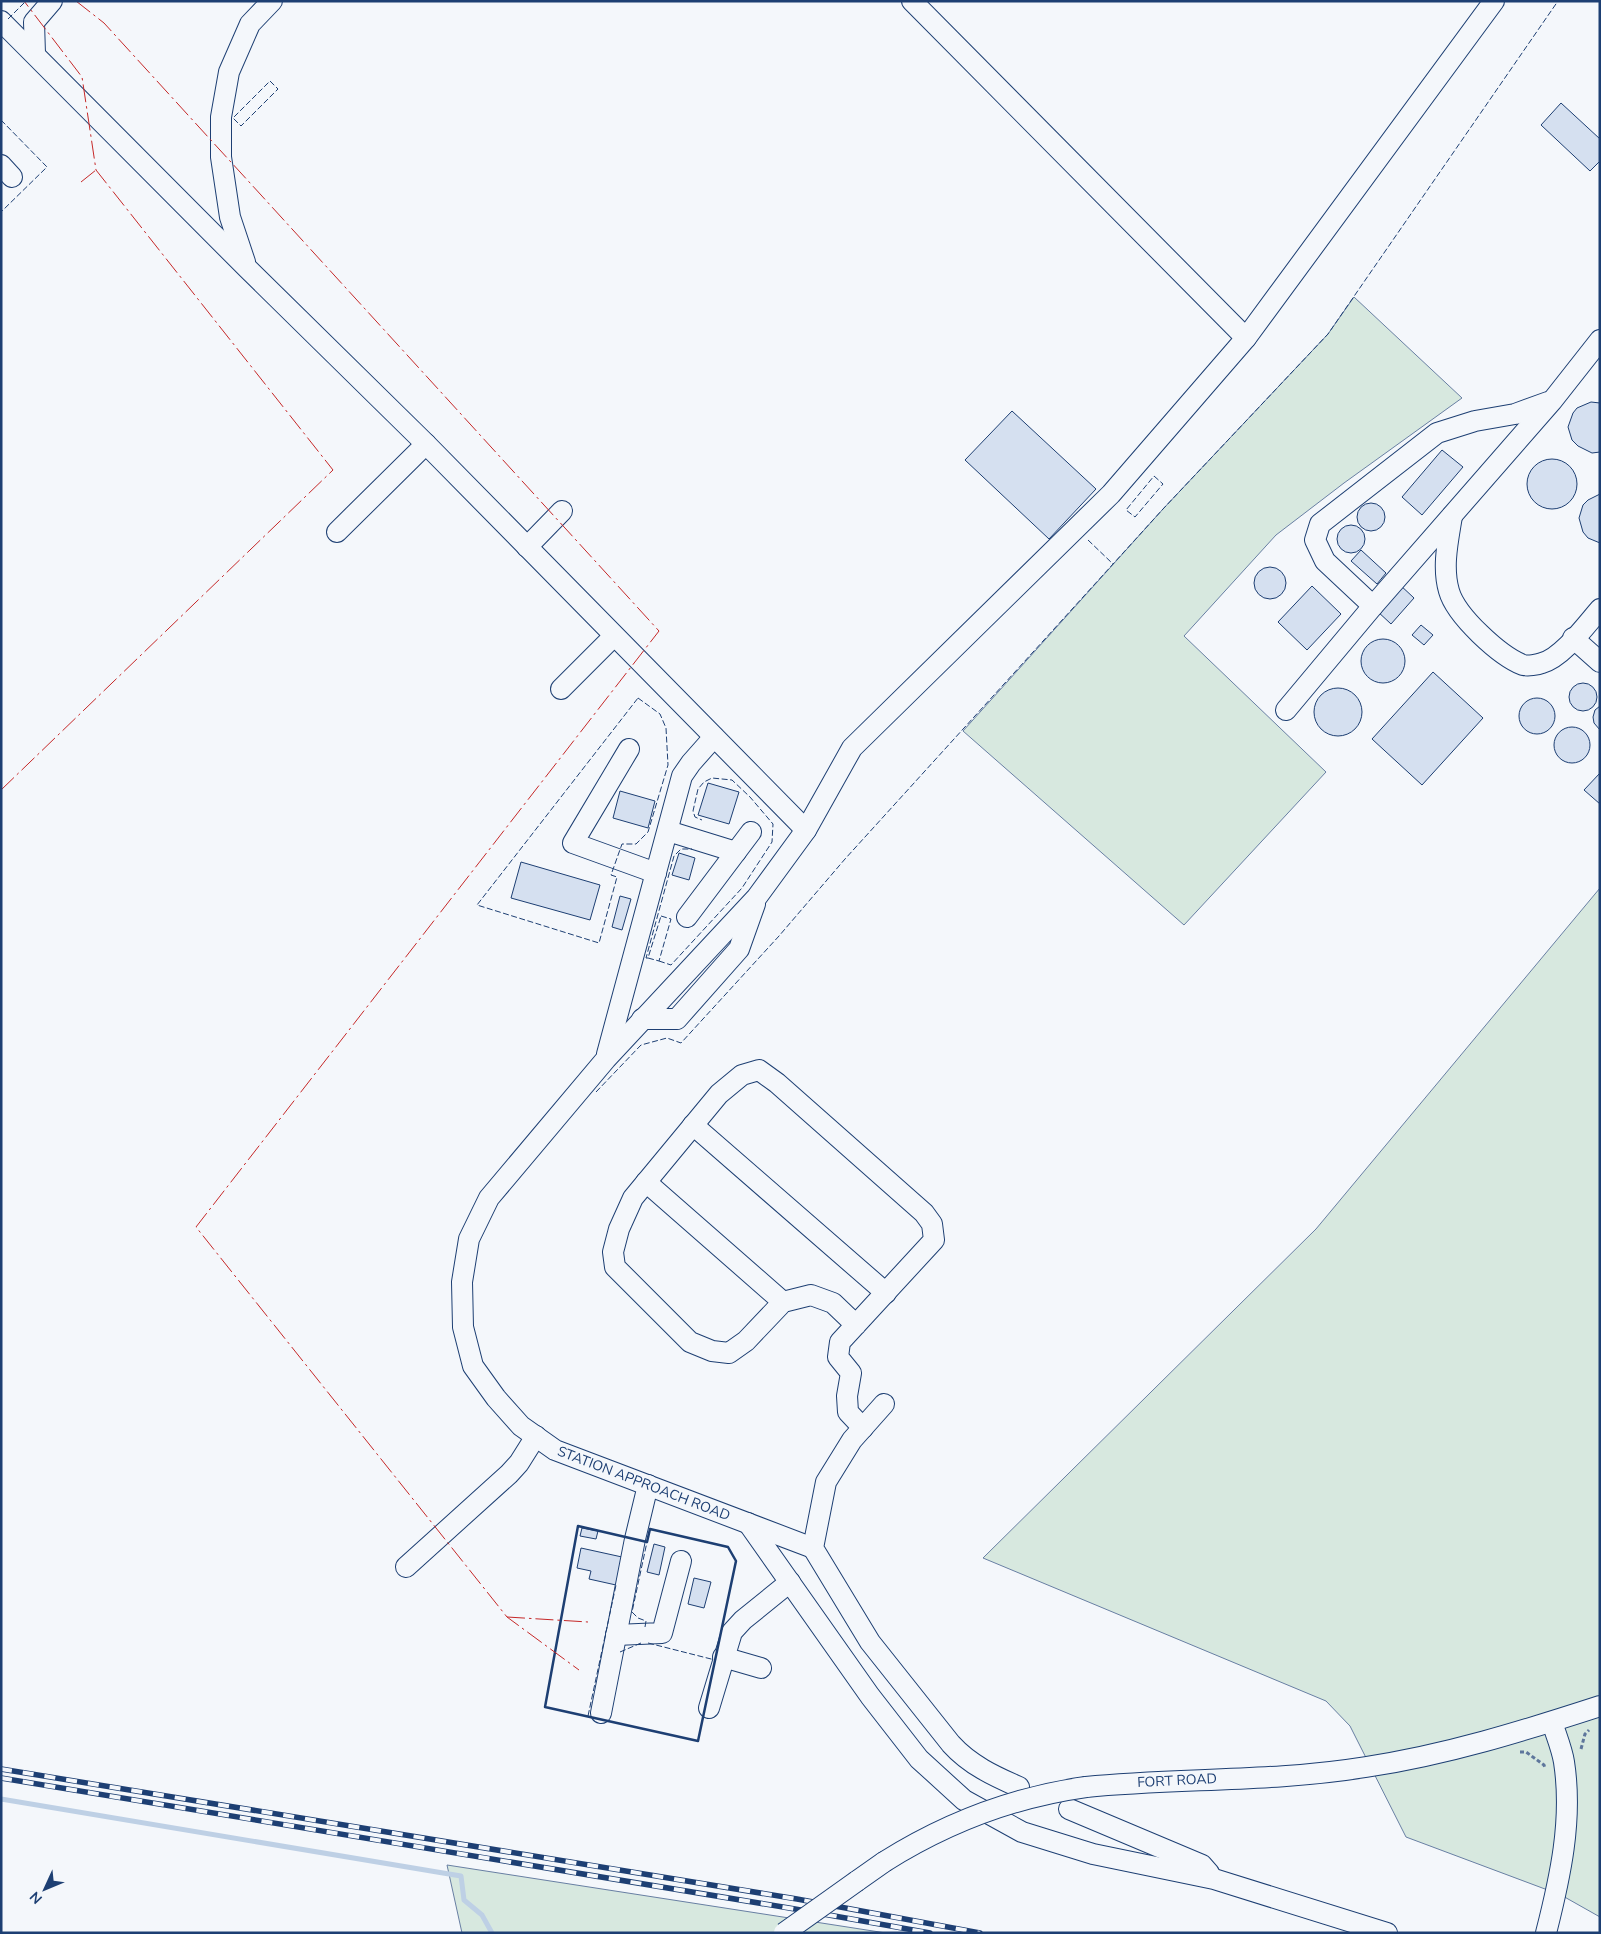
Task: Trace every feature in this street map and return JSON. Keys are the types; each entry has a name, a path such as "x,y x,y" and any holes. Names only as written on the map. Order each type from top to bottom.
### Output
{"street":[{"path":"35,54 34,22 52,1"},
{"path":"247,268 230,217 221,157 221,117 229,72 250,24 272,1"},
{"path":"912,1 1246,338"},
{"name":"STATION APPROACH ROAD","path":"813,1548 555,1450 521,1426 496,1398 473,1366 463,1327 462,1282 469,1239 489,1198 606,1059 757,897 806,830 852,748 1111,494 1246,338 1494,1"},
{"path":"1,21 247,268 426,444 806,830"},
{"path":"1286,710 1373,606 1552,401 1600,340"},
{"path":"1373,606 1324,561 1315,540 1320,524 1437,433 1474,420 1515,414 1552,401"},
{"path":"337,532 426,444"},
{"path":"527,546 562,511"},
{"path":"1452,516 1446,559 1449,592 1465,619 1503,653 1525,665 1543,663 1560,652 1600,609"},
{"path":"561,689 614,636"},
{"path":"1573,638 1600,662"},
{"path":"606,1059 682,776 714,737"},
{"path":"629,749 573,843 656,874"},
{"path":"668,831 736,852"},
{"path":"687,917 751,832"},
{"path":"856,1325 833,1303 811,1295 783,1302 746,1340 729,1353 712,1351 690,1342 615,1267 613,1252 619,1229 633,1198 720,1094 742,1075 759,1070 777,1083 924,1213 932,1224 934,1240 886,1293 856,1325 840,1342 838,1357 851,1373 851,1383 847,1396 848,1412 863,1428"},
{"path":"693,1125 886,1293"},
{"path":"646,1182 783,1302"},
{"path":"884,1404 852,1440 826,1482 813,1548 870,1642 951,1744 963,1756 981,1769 1020,1787"},
{"path":"406,1567 514,1469 536,1436"},
{"path":"600,1714 635,1539 648,1485"},
{"path":"748,1523 870,1696 919,1759 964,1800 1022,1832 1093,1854 1214,1879 1387,1933"},
{"path":"616,1635 662,1633 681,1561"},
{"path":"709,1708 728,1640 735,1627 790,1582"},
{"path":"723,1657 761,1668"},
{"name":"FORT ROAD","path":"784,1933 884,1862 935,1833 975,1816 1028,1798 1086,1787 1126,1783 1294,1775 1365,1767 1448,1751 1552,1722 1600,1706"},
{"path":"1546,1933 1558,1885 1564,1843 1567,1799 1564,1761 1552,1722"},
{"path":"1069,1809 1202,1865 1214,1879"}],"path":[{"path":"1518,1752 1526,1752 1544,1765 1545,1775"}],"shaded area":[{"path":"1354,297 1462,398 1344,483 1276,535 1184,636 1326,772 1184,925 963,731 1163,509 1328,334"},
{"path":"1600,888 1600,1917 1561,1895 1406,1837 1350,1726 1326,1701 983,1558 1316,1229"},
{"path":"447,1865 886,1933 462,1933"}],"building":[{"path":"1561,103 1600,139 1600,161 1590,171 1541,125"},
{"path":"1591,402 1600,403 1600,452 1592,453 1578,446 1572,440 1568,427 1577,408"},
{"path":"1012,411 1096,489 1049,539 965,460"},
{"path":"1442,450 1463,467 1422,515 1402,497"},
{"path":"1552,459 1562,461 1570,466 1575,474 1577,484 1575,494 1570,502 1562,507 1552,509 1542,507 1534,502 1529,494 1527,484 1529,474 1534,466 1542,461"},
{"path":"1600,494 1600,543 1588,538 1583,532 1579,518 1583,505"},
{"path":"1371,503 1381,507 1385,517 1381,527 1371,531 1361,527 1357,517 1361,507"},
{"path":"1351,525 1361,529 1365,539 1361,549 1351,553 1341,549 1337,539 1341,529"},
{"path":"1361,550 1386,573 1377,584 1351,561"},
{"path":"1270,567 1281,572 1286,583 1281,594 1270,599 1259,594 1254,583 1259,572"},
{"path":"1399,584 1414,598 1391,624 1376,610"},
{"path":"1312,586 1341,614 1307,650 1278,622"},
{"path":"1421,625 1433,635 1424,645 1412,635"},
{"path":"1379,639 1387,639 1399,645 1405,661 1399,677 1387,683 1379,683 1367,677 1361,665 1361,657 1367,645"},
{"path":"1433,672 1483,718 1422,785 1372,739"},
{"path":"1583,683 1593,687 1597,697 1593,707 1583,711 1573,707 1569,697 1573,687"},
{"path":"1333,688 1343,688 1352,692 1358,698 1361,703 1361,721 1352,732 1343,736 1333,736 1324,732 1318,726 1314,717 1314,707 1318,698 1324,692"},
{"path":"1537,698 1544,699 1550,703 1554,709 1554,723 1550,729 1544,733 1537,734 1530,733 1524,729 1520,723 1519,716 1520,709 1524,703 1530,699"},
{"path":"1600,706 1600,730 1594,723 1593,717 1595,710"},
{"path":"1572,727 1579,728 1585,732 1589,738 1589,752 1585,758 1579,762 1572,763 1565,762 1559,758 1555,752 1554,745 1555,738 1559,732 1565,728"},
{"path":"1600,773 1600,804 1584,790"},
{"path":"708,783 739,792 729,824 698,815"},
{"path":"620,791 655,801 648,828 613,818"},
{"path":"679,853 695,858 689,880 672,875"},
{"path":"521,862 600,885 590,920 511,898"},
{"path":"620,896 631,899 622,930 612,927"},
{"path":"582,1528 598,1531 596,1539 580,1536"},
{"path":"654,1544 665,1547 659,1575 647,1572"},
{"path":"581,1548 622,1557 616,1585 589,1579 591,1571 577,1568"},
{"path":"694,1578 711,1582 704,1608 688,1604"}],"waterway":[{"path":"1,1799 461,1876 464,1900 482,1915 492,1933"}],"railway":[{"path":"1,1769 797,1899 980,1933"},
{"path":"1,1778 930,1933"}],"fence":[{"path":"8,19 26,1"},
{"path":"596,1092 641,1045 667,1038 681,1043 779,936 845,859 1163,509 1328,334 1558,1"},
{"path":"270,81 278,89 241,126 233,118 270,81"},
{"path":"1,120 47,167 1,212"},
{"path":"1154,476 1163,484 1135,517 1126,510 1154,476"},
{"path":"1088,540 1113,564"},
{"path":"638,698 660,714 666,728 668,765 648,832 636,844 622,844 611,875 617,877 599,943 477,905 638,698"},
{"path":"659,961 671,965 742,888 772,842 773,824 750,797 732,780 712,778 704,782 698,789 693,811 695,817 702,820"},
{"path":"648,958 646,958 674,856 681,849 692,849"},
{"path":"661,916 671,919 659,961 648,958 661,916"},
{"path":"645,1627 646,1621 638,1618 632,1612 647,1542"},
{"path":"588,1716 616,1585"},
{"path":"620,1652 641,1643"},
{"path":"648,1643 715,1660"}],"wall":[{"path":"578,1526 647,1542 650,1529 728,1547 736,1561 698,1741 545,1707 578,1526"}],"power":[{"path":"1,790 333,470 96,170 82,77 24,1"},
{"path":"76,1 104,23 659,631 196,1227 507,1617 579,1670"},
{"path":"81,182 96,170"},
{"path":"507,1617 588,1622"}]}
